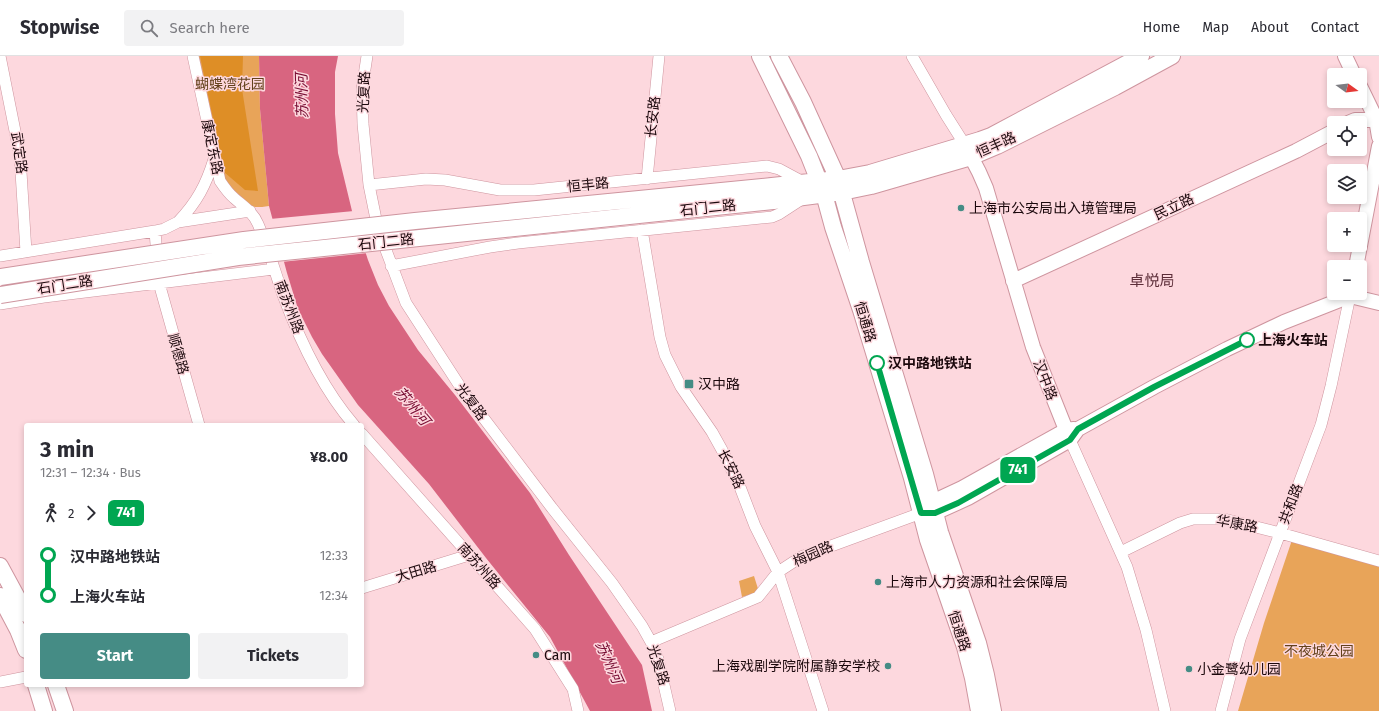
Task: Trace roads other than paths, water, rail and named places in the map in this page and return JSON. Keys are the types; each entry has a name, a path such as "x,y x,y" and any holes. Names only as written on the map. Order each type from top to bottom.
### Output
{"main road":[{"name":"恒通路","path":"760,56 809,156 814,189 833,227 929,509 947,553 978,643 986,675 992,711"},
{"name":"恒通路","path":"779,56 806,109 840,185 929,509 934,557 965,647 979,711"},
{"name":"恒丰路","path":"968,151 991,136 1141,56"},
{"name":"恒丰路","path":"772,194 840,185 871,186 968,151 1011,139 1115,87 1172,56"},
{"name":"石门二路","path":"0,277 244,240 415,222 772,194"},
{"name":"石门二路","path":"0,295 238,257 772,194"},
{"path":"0,566 24,610"},
{"path":"0,596 18,630 24,645"},
{"path":"37,687 44,711"},
{"path":"57,687 65,711"}],"street":[{"name":"武定路","path":"0,56 20,156 26,252"},
{"name":"康定东路","path":"193,56 220,181 233,197 250,211 258,223 274,269"},
{"name":"光复路","path":"367,56 362,89 363,124 369,185 378,229 406,303 463,391 552,508 612,583 642,626 658,659 670,711"},
{"name":"长安路","path":"647,179 659,56"},
{"name":"汉中路","path":"912,56 968,151 986,188 1033,348 1071,433 1121,552 1142,613 1165,711"},
{"path":"1345,56 1351,68"},
{"path":"1367,100 1377,119 1379,137"},
{"path":"1367,119 1377,119"},
{"name":"民立路","path":"1013,281 1296,151 1327,135"},
{"path":"1357,260 1379,146"},
{"path":"178,222 190,210 200,196 208,180 215,158"},
{"name":"恒丰路","path":"369,185 426,179 459,182 500,190 534,190 767,166 779,169 814,189 779,214 772,217 518,242 490,246 391,266"},
{"path":"0,256 155,231 164,229 178,222 250,211"},
{"name":"长安路","path":"642,230 660,337 665,356 681,387 712,432 725,456 740,487 755,526 778,572 823,711"},
{"name":"顺德路","path":"155,231 159,283 198,423"},
{"name":"石门二路","path":"0,304 44,297 274,269"},
{"name":"南苏州路","path":"274,269 295,326 314,366 329,392 352,423"},
{"path":"1367,299 1379,303"},
{"name":"梅园路","path":"651,642 758,598 778,572 800,557 929,509 968,498 1071,433 1154,387 1227,349 1284,322 1336,300"},
{"name":"共和路","path":"1221,711 1240,639 1321,425 1331,386 1349,300"},
{"name":"南苏州路","path":"364,436 535,629 573,689 578,711"},
{"name":"华康路","path":"1121,552 1180,523 1193,519 1224,519 1379,561"},
{"name":"大田路","path":"364,587 469,555"},
{"path":"0,682 24,677"}],"water":[{"name":"苏州河","path":"259,56 338,56 335,72 335,114 338,153 352,211 378,285 389,306 418,350 455,395 530,493 642,665 652,711 590,711 550,637 429,484 358,405 322,354 298,309 269,206 260,109"}],"place":[{"name":"上海市公安局出入境管理局","path":"961,208"},
{"name":"上海火车站","path":"1247,340"},
{"name":"汉中路地铁站","path":"877,363"},
{"name":"汉中路","path":"689,384"},
{"name":"上海市人力资源和社会保障局","path":"878,582"},
{"name":"Cam","path":"536,655"},
{"name":"上海戏剧学院附属静安学校","path":"888,666"},
{"name":"小金鹭幼儿园","path":"1189,669"}],"district":[{"name":"卓悦局","path":"1152,281"}],"park label":[{"name":"蝴蝶湾花园","path":"230,84"},
{"name":"不夜城公园","path":"1319,651"}]}
